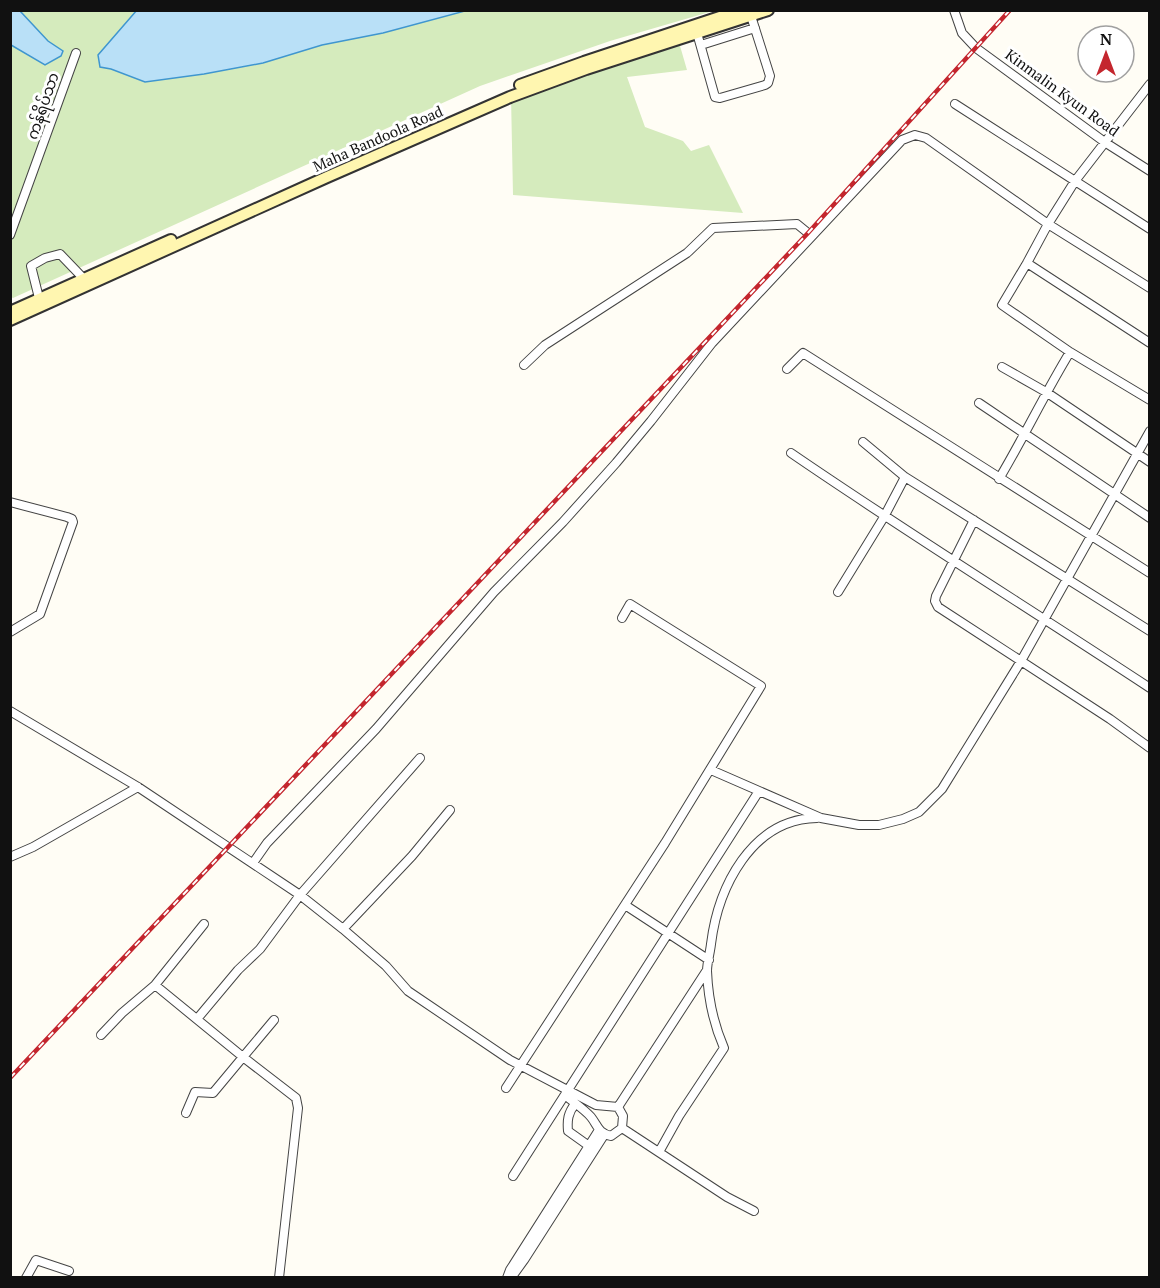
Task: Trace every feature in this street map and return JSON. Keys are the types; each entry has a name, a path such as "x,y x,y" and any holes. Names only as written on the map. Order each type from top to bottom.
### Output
{"main road":[{"name":"Maha Bandoola Road","path":"10,312 539,78 746,13 768,10"},
{"name":"Maha Bandoola Road","path":"10,320 510,97 586,69 697,33 746,13"}],"street":[{"name":"Kinmalin Kyun Road","path":"954,10 962,33 976,48 1106,143 1149,171"},
{"path":"697,33 716,97 720,98 765,85 770,75 755,28 746,13"},
{"path":"700,45 755,28"},
{"name":"ကန်ရိပ်သာ","path":"10,235 39,160 76,52"},
{"path":"1149,84 1076,181 1048,224 1028,263 1002,305 1070,352 1149,400"},
{"path":"955,104 1149,229"},
{"path":"253,863 267,843 376,729 494,592 563,522 651,421 712,343 902,140 915,135 926,138 1048,224 1149,288"},
{"path":"524,365 545,345 687,252 713,228 797,224 808,233"},
{"path":"39,298 31,266 45,258 60,254 84,279"},
{"path":"1028,263 1149,344"},
{"path":"999,479 1070,352"},
{"path":"787,369 803,353 1149,573"},
{"path":"1002,367 1046,392 1149,462"},
{"path":"979,403 1149,518"},
{"path":"659,1152 679,1116 724,1048 717,1032 707,970 714,922 726,888 740,862 755,844 783,826 806,818 821,818 859,825 879,825 919,812 942,789 1021,661 1149,431"},
{"path":"863,442 905,477 1149,630"},
{"path":"791,453 884,517 954,560 1149,688"},
{"path":"838,591 884,517 905,477"},
{"path":"10,502 67,517 73,522 40,614 10,632"},
{"path":"974,520 936,596 935,601 938,607 1110,719 1149,748"},
{"path":"506,1088 711,771 761,686 630,604 622,618"},
{"path":"12,715 138,787 300,895 386,966 408,991 520,1065 567,1093 596,1105 618,1107"},
{"path":"197,1019 238,970 260,949 300,895 420,758"},
{"path":"711,771 821,818"},
{"path":"10,857 42,842 138,787"},
{"path":"513,1176 759,790"},
{"path":"343,929 412,856 450,810"},
{"path":"625,905 709,960"},
{"path":"101,1035 122,1012 156,985 204,924"},
{"path":"618,1107 707,970"},
{"path":"156,985 243,1058 296,1098 298,1108 279,1278"},
{"path":"186,1113 195,1092 213,1093 274,1020"},
{"path":"567,1093 575,1104 591,1117 602,1133 611,1136 622,1128 623,1116 618,1107"},
{"path":"575,1104 567,1121 568,1131 589,1146"},
{"path":"622,1128 727,1197 754,1211"},
{"path":"509,1278 510,1270 589,1146 602,1133"},
{"path":"509,1278 524,1260 602,1133"},
{"path":"26,1278 36,1260 69,1271"}],"green space":[{"path":"11,11 713,11 610,41 480,86 13,298 11,297"},
{"path":"678,39 687,70 627,77 645,127 683,141 691,151 709,145 743,213 513,195 511,96"}],"water":[{"path":"11,10 20,11 48,41 63,51 61,56 45,65 11,45"},
{"path":"137,10 465,11 383,33 322,45 263,63 145,82 100,67 98,55"}],"railway":[{"path":"10,1078 808,233 1010,10"}]}
